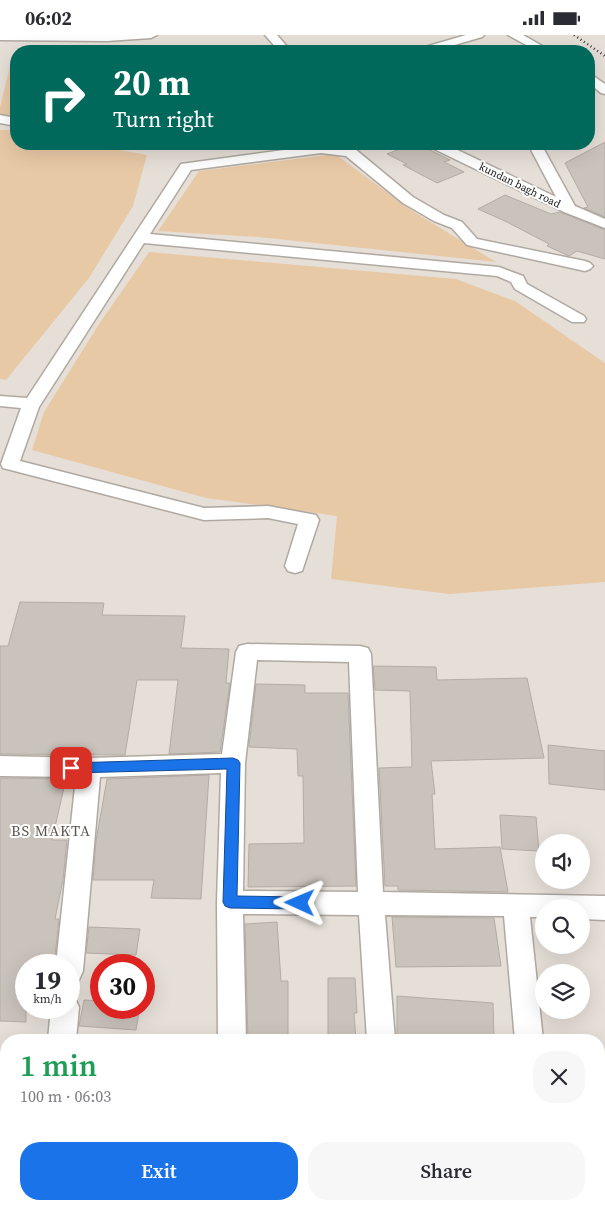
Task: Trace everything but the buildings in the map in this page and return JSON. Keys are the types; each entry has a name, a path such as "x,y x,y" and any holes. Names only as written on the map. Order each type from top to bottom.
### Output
{"street":[{"path":"0,37 106,38 151,35"},
{"path":"271,35 280,45"},
{"path":"443,45 478,35"},
{"path":"514,35 533,45"},
{"path":"595,82 605,90"},
{"path":"294,566 309,520 268,512 204,514 10,464 32,404 186,167 314,150"},
{"path":"331,150 350,152 408,200 457,225 472,242 585,266"},
{"name":"kundan bagh road","path":"448,150 569,209 605,224"},
{"path":"538,150 569,209"},
{"path":"141,238 498,272 518,279 520,286 578,319"},
{"path":"0,401 32,404"},
{"path":"232,1034 230,902 233,763 247,652 360,654 371,904 381,1034"},
{"path":"0,767 89,768 233,763"},
{"path":"71,954 89,768"},
{"path":"230,902 516,905 605,908"},
{"path":"516,905 528,1034"},
{"path":"63,1034 64,1019"}],"shaded area":[{"path":"10,66 10,116 0,115 0,107"},
{"path":"0,130 10,130 10,150 120,150 147,155 133,206 89,278 6,380 0,379"},
{"path":"335,154 414,212 496,262 258,237 158,231 199,171"},
{"path":"149,252 456,279 515,301 605,363 605,582 449,594 331,579 337,516 206,498 32,450 44,412 99,324"}],"railway":[{"path":"574,35 589,45"},
{"path":"595,49 605,56"}],"district":[{"name":"BS MAKTA","path":"51,831"}],"route":[{"path":"71,768 233,763 230,902 300,903"}]}
